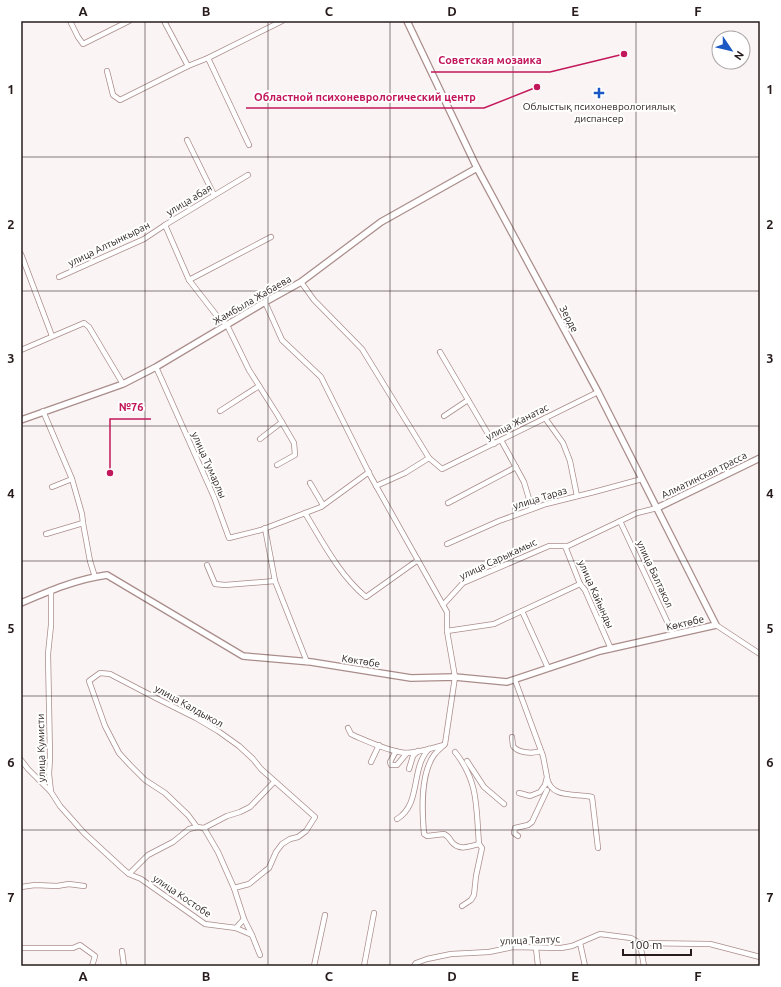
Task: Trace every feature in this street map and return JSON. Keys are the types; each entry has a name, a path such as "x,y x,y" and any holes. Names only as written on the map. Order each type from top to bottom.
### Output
{"street":[{"path":"70,21 83,44 129,21"},
{"path":"164,21 188,66"},
{"path":"106,71 113,95 120,100 282,21"},
{"name":"Зерде","path":"407,21 477,168 598,392 716,624"},
{"path":"208,58 249,145"},
{"path":"187,140 214,195"},
{"name":"Жамбыла Жабаева","path":"21,420 42,411 123,384 156,367 300,282 381,222 477,168"},
{"name":"улица абая","path":"227,324 217,316 189,280 165,225 248,175"},
{"name":"улица Алтынкыран","path":"59,277 144,239 165,225"},
{"path":"189,280 271,238"},
{"path":"21,254 52,336"},
{"path":"300,282 314,300 362,349 429,458 405,473 376,486"},
{"path":"265,302 282,340 321,377 376,486 447,612 448,631 455,677 445,744 435,753 427,770 423,802 424,834 427,836 447,835 455,845 461,848 480,844"},
{"path":"21,350 84,323 89,327 123,384"},
{"path":"227,324 249,370 294,443 295,455 277,465"},
{"path":"440,352 494,444"},
{"name":"улица Тумарлы","path":"156,367 214,497 229,538 265,528 323,505 369,472"},
{"path":"220,411 259,386"},
{"name":"улица Жанатас","path":"429,458 439,467 445,469 598,392"},
{"path":"444,416 468,400"},
{"path":"42,411 72,479 82,514 90,561 95,577"},
{"path":"545,418 563,443 568,455 577,496"},
{"path":"260,439 282,422"},
{"path":"502,440 524,482 532,509"},
{"name":"Алматинская трасса","path":"657,508 760,458"},
{"path":"448,503 516,467"},
{"path":"52,487 72,479"},
{"name":"улица Тараз","path":"447,544 499,520 546,504 642,479"},
{"path":"310,483 323,505"},
{"name":"улица Сарыкамыс","path":"443,605 463,583 549,546 568,546 636,513 657,508"},
{"path":"305,513 331,556 356,590 366,597 418,560"},
{"name":"улица Балтакол","path":"620,521 673,634"},
{"path":"46,534 83,523"},
{"path":"265,528 275,581 307,662"},
{"name":"улица Кайынды","path":"565,546 580,584 585,590 610,649"},
{"path":"207,564 215,584 225,585 275,581"},
{"name":"Көктөбе","path":"21,602 51,590 107,575 244,656 307,662 411,678 455,677 507,682 600,651 716,624"},
{"path":"448,631 494,624 580,584"},
{"name":"улица Кумисти","path":"51,590 51,625 48,654 50,723 49,774 51,792 60,806 84,833 129,874"},
{"path":"522,611 548,668"},
{"path":"716,624 760,654"},
{"name":"улица Калдыкол","path":"197,827 188,815 165,793 145,780 119,753 105,726 89,681 100,673 110,674 196,718 218,731 239,746 253,759 261,770 315,817 306,831 298,837 290,839 282,844 276,852 269,868 249,884 234,888"},
{"path":"515,680 520,697 533,727 550,785 557,793 592,797 598,848"},
{"path":"348,728 351,734 355,736 396,751 407,753 445,744"},
{"path":"512,737 513,746 516,750 533,753 541,751"},
{"path":"371,762 379,745"},
{"path":"397,819 403,815 413,797 422,757 430,748"},
{"path":"396,751 390,762 391,765 394,766 397,766 407,753"},
{"path":"409,769 413,756 418,751"},
{"path":"455,752 467,771 474,788 480,844 482,848 476,876 474,895 471,900 462,906"},
{"path":"22,761 51,792"},
{"path":"21,768 22,761"},
{"path":"467,761 484,787 504,804"},
{"path":"519,793 530,796 540,792 544,788 547,777"},
{"path":"129,874 148,855 173,842 189,829 197,827 204,828 227,816 250,807 274,782"},
{"path":"518,836 514,833 515,828 528,825 532,822 547,790"},
{"path":"204,828 218,852 234,888 244,919 256,941 260,955"},
{"name":"улица Костобе","path":"129,874 141,879 204,924 236,928 252,935"},
{"path":"21,887 35,884 57,886 69,884 84,886"},
{"path":"364,966 374,913"},
{"path":"314,966 324,915"},
{"path":"236,928 244,919"},
{"name":"улица Талтус","path":"415,965 451,954 489,952 513,948 561,948 580,943 600,934 631,938 640,943 710,944 760,957"},
{"path":"580,943 585,966"},
{"path":"640,943 644,966"},
{"path":"21,948 73,948 80,946 95,956 92,966"},
{"path":"536,948 538,966"},
{"path":"122,951 124,966"}],"place":[{"name":"Советская мозаика","path":"624,54"},
{"name":"Областной психоневрологический центр","path":"537,87"},
{"name":"Облыстық психоневрологиялық диспансер","path":"599,93"},
{"name":"№76","path":"110,473"}]}
